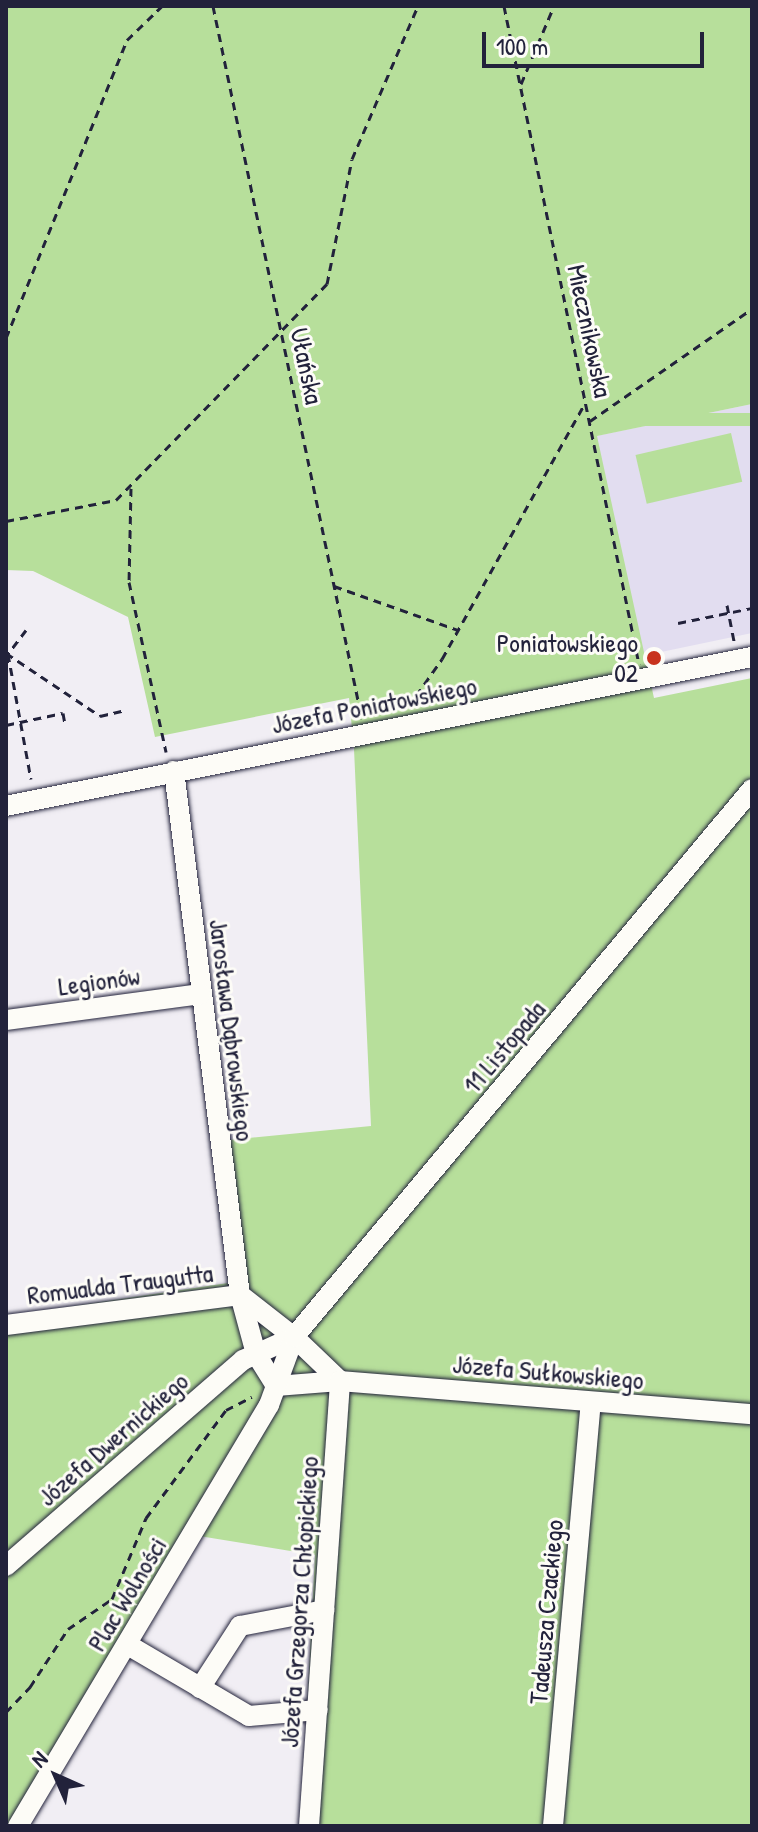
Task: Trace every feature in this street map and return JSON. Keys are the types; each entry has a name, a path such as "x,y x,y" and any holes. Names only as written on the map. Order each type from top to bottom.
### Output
{"street":[{"name":"Józefa Poniatowskiego","path":"6,806 170,762 366,734 745,659"},
{"name":"Jarosława Dąbrowskiego","path":"170,762 240,1295 256,1354"},
{"name":"11 Listopada","path":"294,1337 752,789"},
{"name":"Legionów","path":"6,1020 200,994"},
{"path":"240,1295 294,1337 340,1381"},
{"name":"Romualda Traugutta","path":"6,1325 240,1295"},
{"name":"Józefa Dwernickiego","path":"6,1566 243,1360 294,1337"},
{"name":"Plac Wolności","path":"18,1826 269,1405 294,1337"},
{"path":"256,1354 276,1386"},
{"name":"Józefa Sułkowskiego","path":"276,1386 340,1381 752,1414"},
{"name":"Józefa Grzegorza Chłopickiego","path":"309,1826 340,1381"},
{"name":"Tadeusza Czackiego","path":"553,1826 591,1403"},
{"path":"200,1688 240,1626 325,1610"},
{"path":"128,1645 249,1716 318,1710"}],"path":[{"path":"6,338 11,333 127,40 162,6"},
{"name":"Ułańska","path":"213,6 366,734"},
{"path":"6,521 116,500 327,284 352,159 418,6"},
{"name":"Miecznikowska","path":"504,6 639,664"},
{"path":"521,85 554,6"},
{"path":"590,421 752,309"},
{"path":"408,707 458,630 586,402"},
{"path":"131,485 129,582 170,762"},
{"path":"334,586 458,630"},
{"path":"727,605 745,659"},
{"path":"678,623 752,608"},
{"path":"26,630 7,653 31,779"},
{"path":"7,653 100,716 122,711"},
{"path":"6,725 63,713 65,724"},
{"path":"6,1712 30,1687 68,1629 112,1599 146,1518 226,1410 276,1386"}],"shaded area":[{"path":"752,404 752,633 642,656 596,436"}],"green space":[{"path":"6,6 752,6 752,404 597,436 654,698 752,678 752,1826 301,1826 315,1555 193,1535 18,1826 6,1826 6,1316 228,1283 218,1141 371,1126 349,698 155,737 128,617 33,571 6,570"},
{"path":"630,413 752,413 752,426 630,426"},
{"path":"731,433 742,482 647,504 636,455"}],"place":[{"name":"Poniatowskiego 02","path":"654,658"}]}
